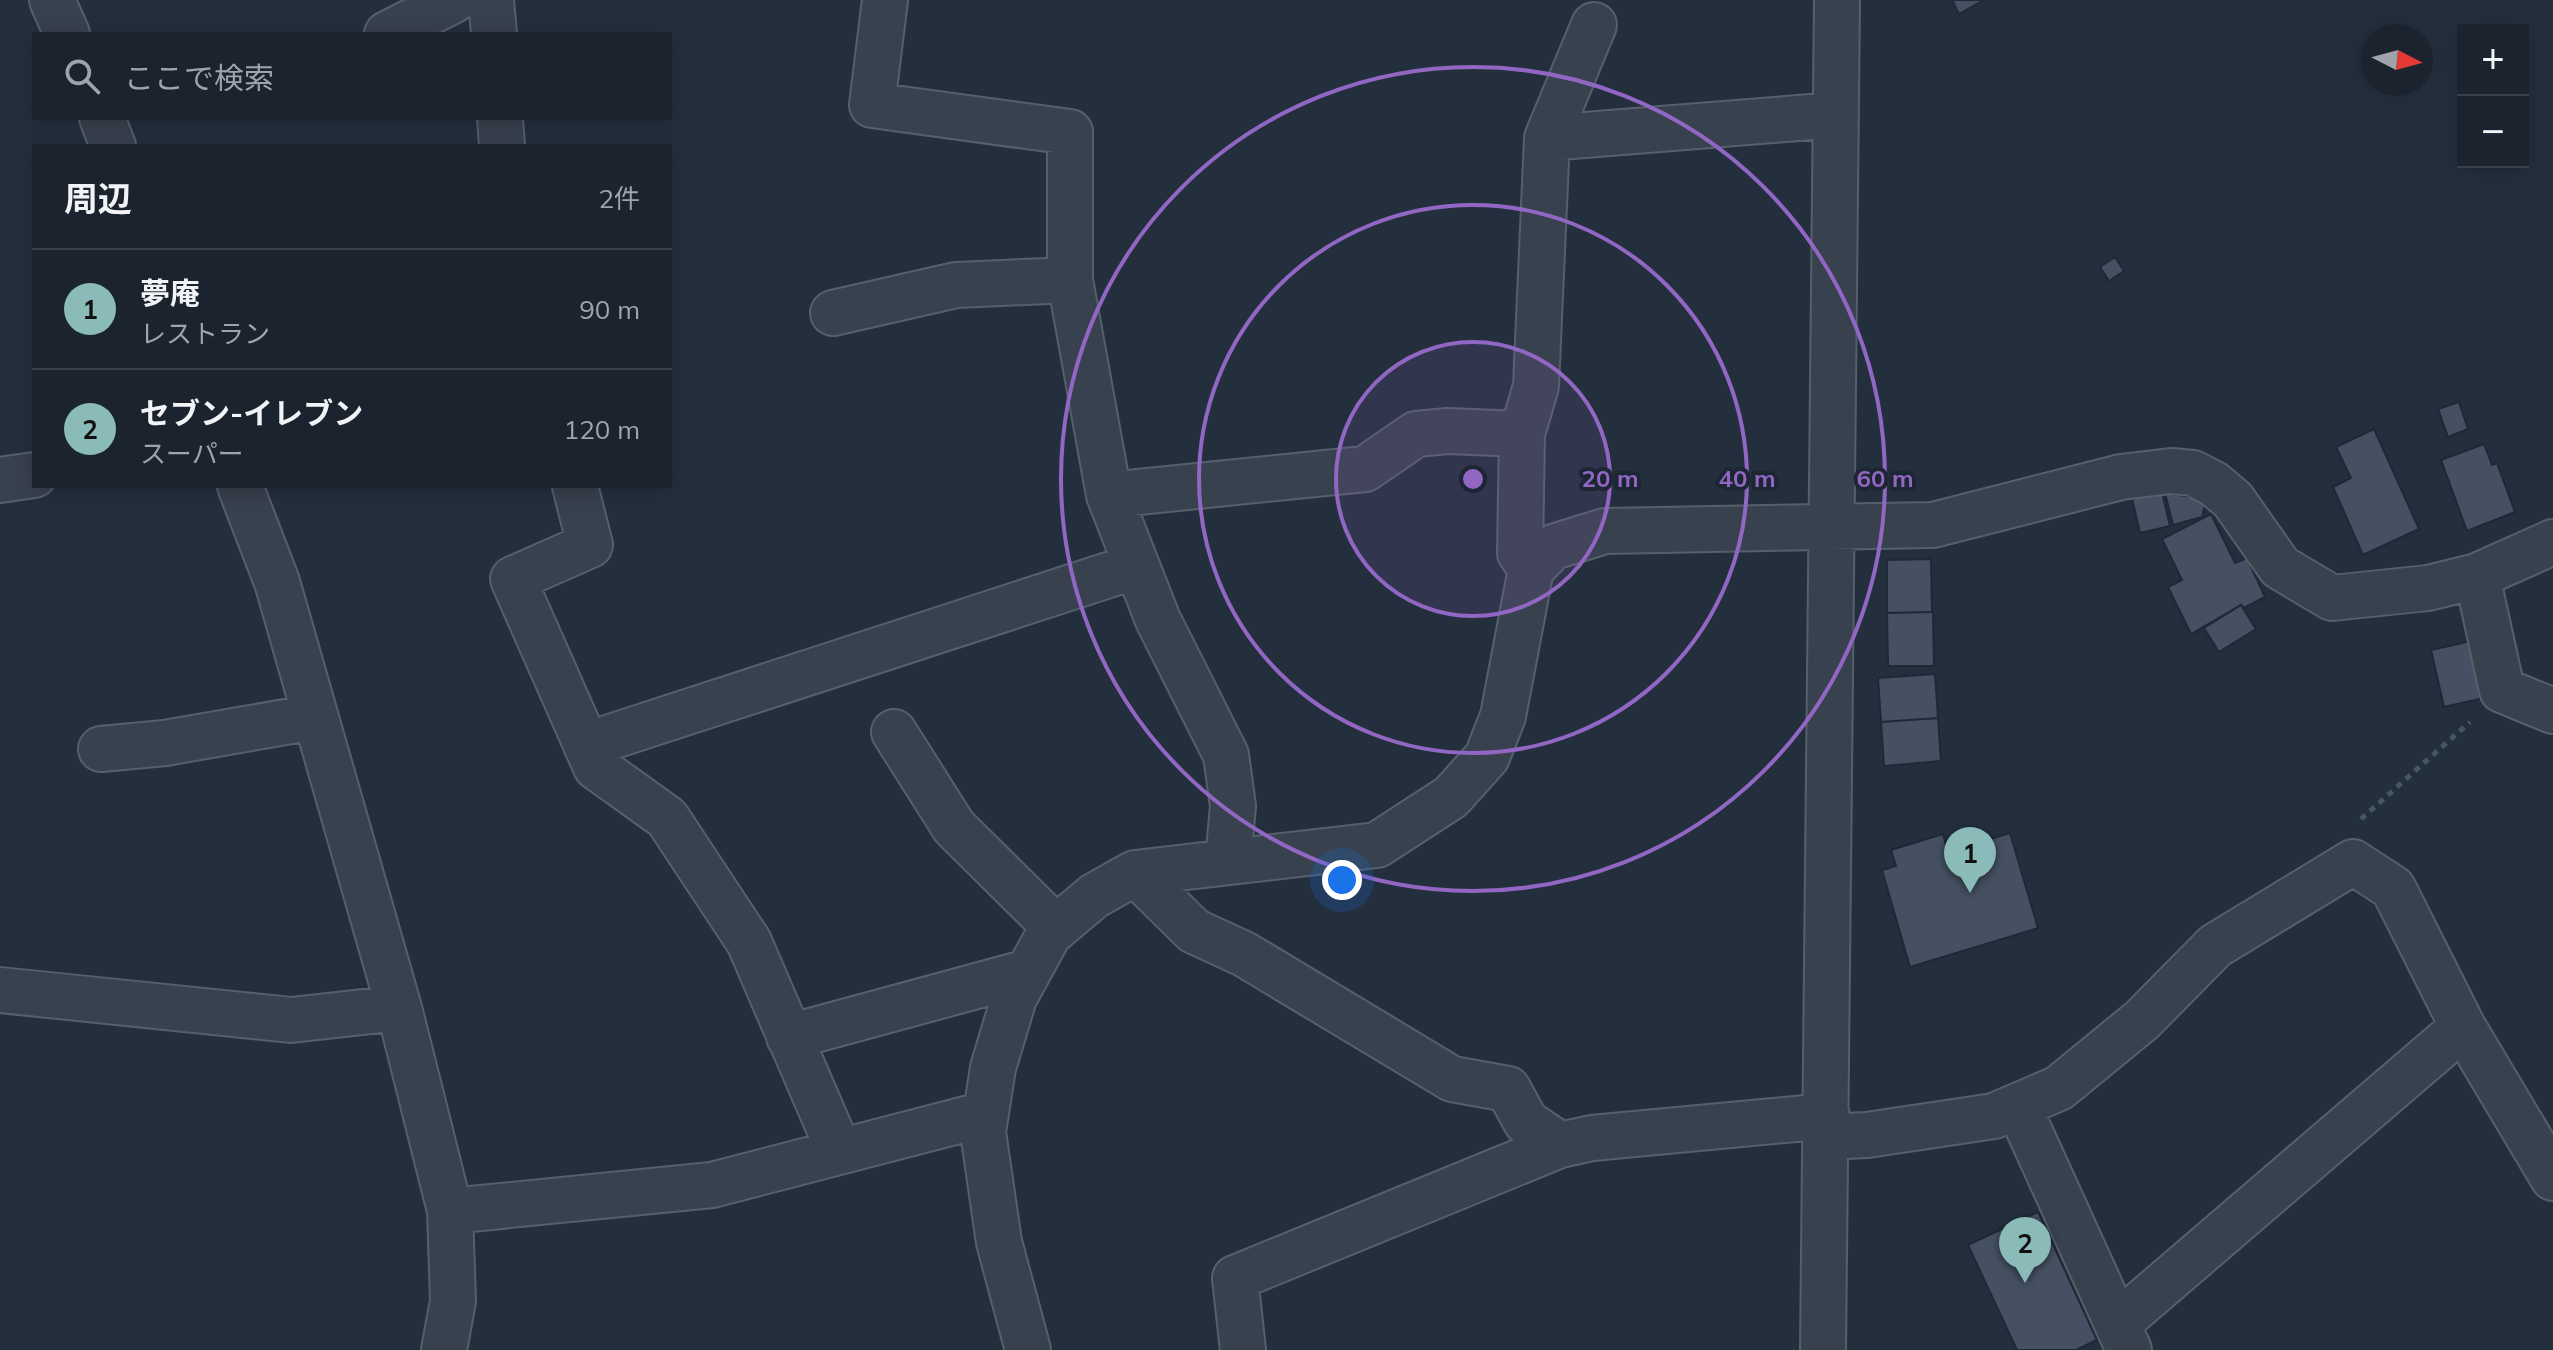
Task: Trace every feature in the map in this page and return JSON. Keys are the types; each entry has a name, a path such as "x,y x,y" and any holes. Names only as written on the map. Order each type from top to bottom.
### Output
{"street":[{"path":"52,0 66,32"},
{"path":"391,32 454,0"},
{"path":"491,0 494,32"},
{"path":"885,0 872,105 1070,132 1070,280 1109,495 1158,620 1226,755 1233,806 1228,861"},
{"path":"1823,1350 1834,525 1837,0"},
{"path":"1531,569 1520,553 1522,434 1536,386 1547,138 1594,25"},
{"path":"1547,138 1836,115"},
{"path":"103,120 112,144"},
{"path":"500,120 502,144"},
{"path":"833,313 956,285 1070,280"},
{"path":"1109,495 1365,469 1416,434 1448,431 1522,434"},
{"path":"1028,1350 999,1242 983,1132 993,1068 1014,998 1049,934 1094,896 1135,873 1377,845 1451,797 1487,757 1503,716 1531,569 1553,547 1605,531 1933,525 2121,477 2171,471 2193,473 2214,484 2233,500 2280,567 2332,598 2428,588 2477,576 2553,542"},
{"path":"0,480 32,475"},
{"path":"241,488 277,582 399,1008 450,1211 453,1301 444,1350"},
{"path":"576,488 590,545 513,579 596,767 667,818 749,942 839,1151"},
{"path":"586,745 1136,566"},
{"path":"2477,576 2502,690 2553,711"},
{"path":"101,749 165,743 314,717"},
{"path":"894,732 954,827 1056,928"},
{"path":"1243,1350 1235,1278 1560,1145 1592,1138 1826,1126 1867,1135 1994,1116 2019,1108 2059,1088 2142,1020 2215,946 2353,862 2393,888 2463,1027 2553,1178"},
{"path":"1135,873 1194,931 1244,954 1452,1079 1508,1089 1526,1122 1560,1145"},
{"path":"789,1037 1028,972"},
{"path":"0,990 291,1020 399,1008"},
{"path":"2019,1108 2123,1337 2463,1027"},
{"path":"450,1211 712,1185 985,1114"}],"path":[{"path":"2353,862 2361,820 2432,760 2502,690"}],"building":[{"path":"1952,0 1984,0 1959,14"},
{"path":"2115,257 2124,271 2109,281 2100,267"},
{"path":"2459,402 2468,429 2448,437 2438,409"},
{"path":"2374,429 2419,529 2363,555 2333,487 2351,478 2336,447"},
{"path":"2484,444 2492,465 2497,463 2515,512 2467,531 2441,460"},
{"path":"2162,492 2170,526 2140,533 2132,499"},
{"path":"2165,493 2191,497 2205,505 2202,517 2173,525"},
{"path":"2211,514 2235,563 2247,558 2265,597 2244,608 2241,605 2191,634 2168,587 2182,580 2162,539"},
{"path":"1931,559 1932,612 1887,613 1887,560"},
{"path":"2241,605 2256,629 2219,652 2204,628"},
{"path":"1933,612 1934,666 1888,666 1887,613"},
{"path":"2471,641 2484,698 2444,707 2431,650"},
{"path":"1935,674 1938,718 1881,722 1878,678"},
{"path":"1938,718 1941,761 1884,766 1881,722"},
{"path":"2010,833 2038,928 1910,967 1882,870 1896,866 1891,850 1943,834 1948,852"},
{"path":"2038,1212 2097,1340 2076,1350 2017,1350 1968,1245"}],"place":[{"name":"夢庵","path":"1970,893"},
{"name":"セブン-イレブン","path":"2025,1283"}]}
